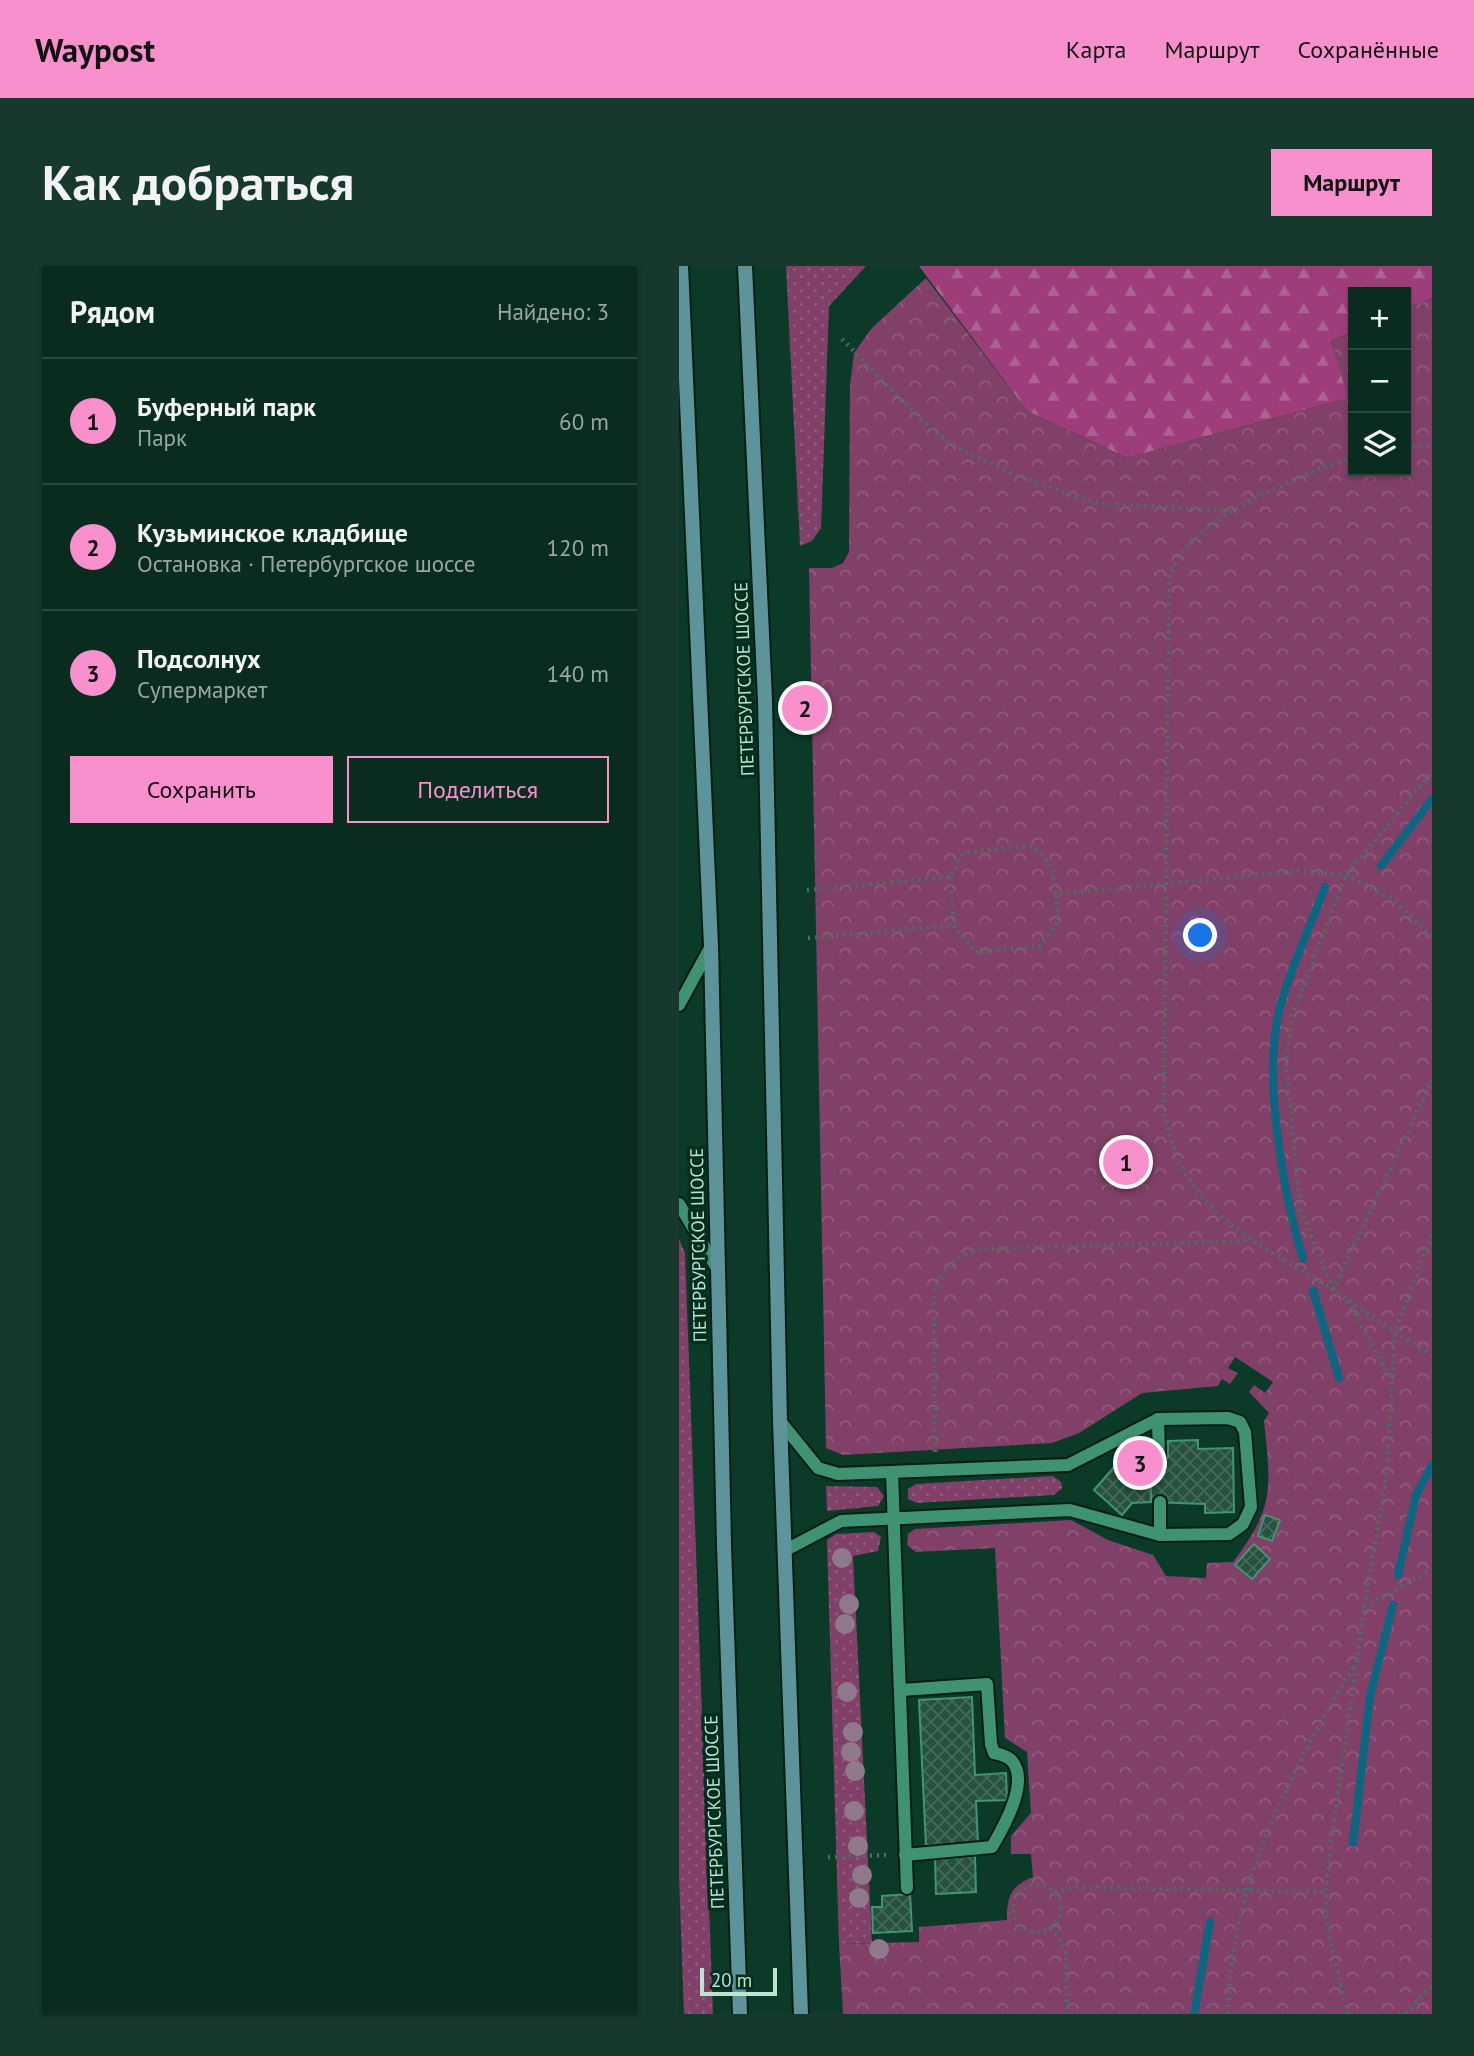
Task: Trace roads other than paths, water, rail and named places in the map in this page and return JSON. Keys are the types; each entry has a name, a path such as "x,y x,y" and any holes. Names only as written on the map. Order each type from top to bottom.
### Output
{"main road":[{"name":"ПЕТЕРБУРГСКОЕ ШОССЕ","path":"681,266 711,946 740,2014"},
{"name":"ПЕТЕРБУРГСКОЕ ШОССЕ","path":"745,266 765,700 780,1422 801,2014"}],"lane":[{"path":"679,1005 711,946"},
{"path":"679,1204 718,1270"},
{"path":"780,1422 818,1468 838,1474 1068,1465 1158,1419 1228,1418 1240,1422 1245,1432 1251,1507 1243,1524 1229,1534 1160,1535 1070,1510 841,1521 784,1551"},
{"path":"1158,1419 1159,1458"},
{"path":"892,1473 902,1690 899,1725 907,1888"},
{"path":"1160,1502 1160,1535"},
{"path":"902,1690 987,1684 991,1744 995,1752 1010,1759 1015,1769 1016,1795 1014,1808 992,1847 905,1855"}],"waterway":[{"path":"1381,866 1432,799"},
{"path":"1303,1259 1282,1168 1273,1066 1275,1035 1284,992 1325,887"},
{"path":"1313,1290 1339,1378"},
{"path":"1398,1575 1416,1495 1432,1465"},
{"path":"1353,1843 1370,1696 1393,1605"},
{"path":"1194,2014 1210,1922"}],"place":[{"name":"Кузьминское кладбище","path":"805,708"},
{"name":"Буферный парк","path":"1126,1162"},
{"name":"Подсолнух","path":"1140,1463"}]}
